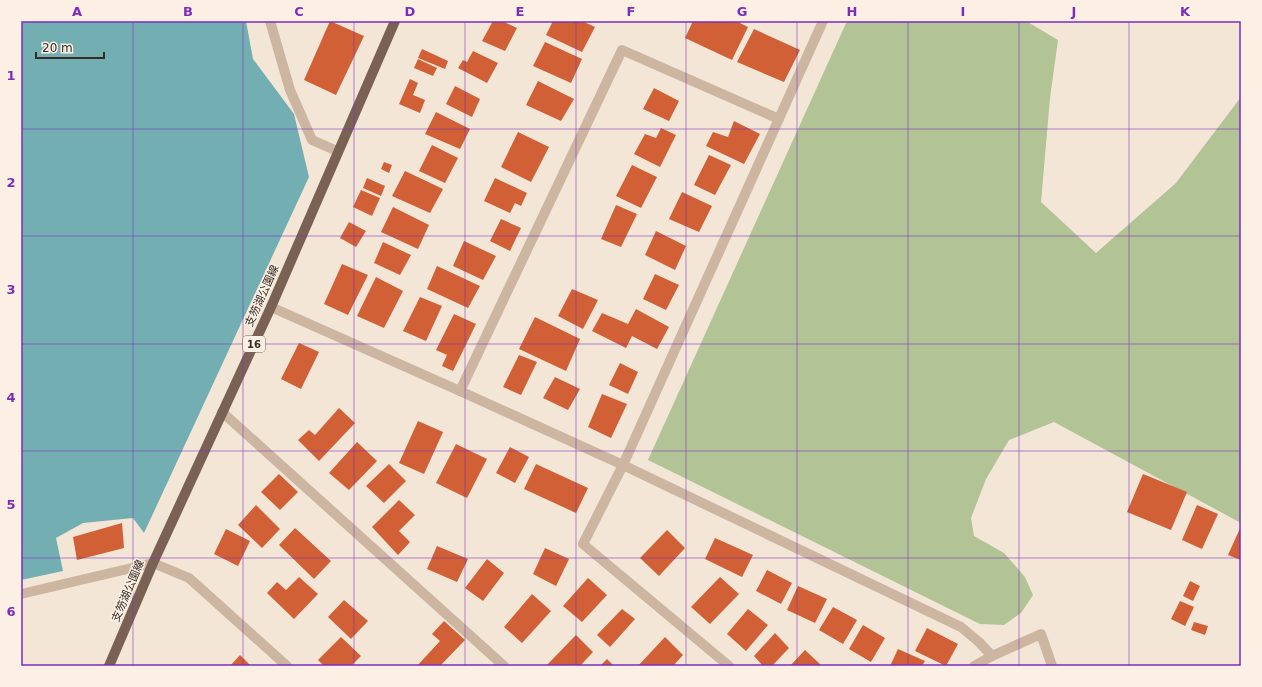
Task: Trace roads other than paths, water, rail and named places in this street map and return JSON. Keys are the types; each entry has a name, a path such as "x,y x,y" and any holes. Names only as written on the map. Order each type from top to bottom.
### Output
{"main road":[{"name":"支笏湖公園線","path":"109,666 153,563 271,307 395,21"}],"street":[{"path":"270,21 290,90 312,140 338,151"},
{"path":"729,666 583,544 623,465 823,21"},
{"path":"460,391 622,50 779,119"},
{"path":"271,307 623,465 960,627 979,642 992,656"},
{"path":"222,412 504,666"},
{"path":"21,594 153,563 189,578 287,666"},
{"path":"974,666 992,656 1041,634 1052,666"}],"water":[{"path":"21,21 246,21 253,59 294,114 309,177 144,533 133,518 83,523 56,538 63,571 21,580"}]}
